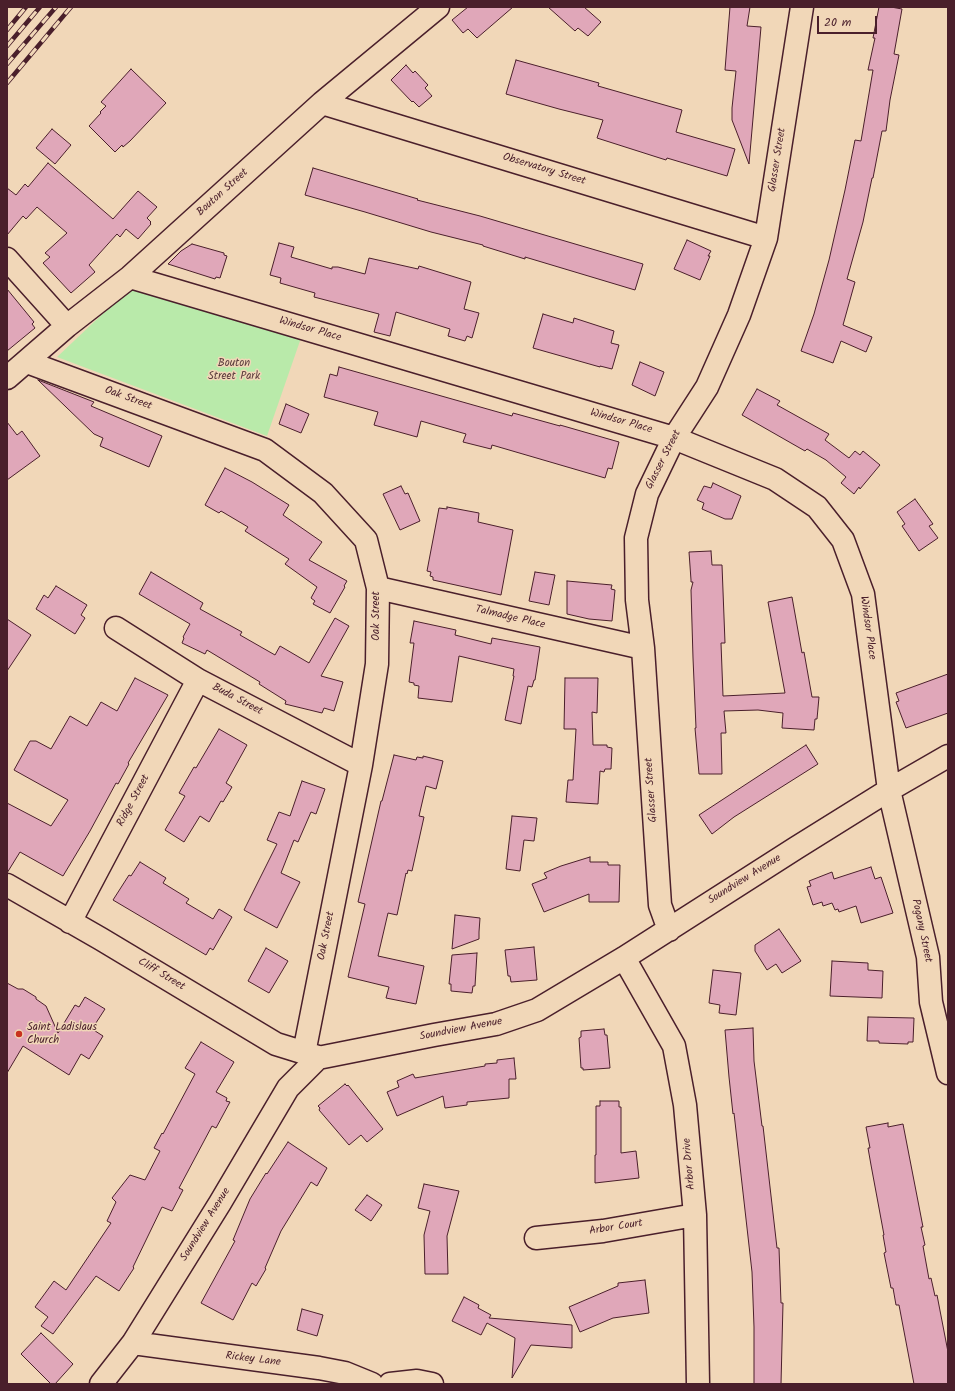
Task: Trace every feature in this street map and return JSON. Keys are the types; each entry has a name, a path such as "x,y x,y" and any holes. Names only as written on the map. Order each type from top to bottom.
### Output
{"street":[{"name":"Bouton Street","path":"7,378 68,326 130,277 322,103 438,7"},
{"name":"Glasser Street","path":"668,930 660,905 643,648 637,600 636,538 647,494 674,438 707,387 739,315 766,238 802,7"},
{"name":"Observatory Street","path":"322,103 766,238"},
{"path":"7,259 68,326"},
{"name":"Windsor Place","path":"130,277 674,438 775,479 817,507 843,540 863,594 889,790"},
{"name":"Oak Street","path":"27,362 265,450 323,493 366,540 378,588 377,664 311,1055"},
{"name":"Talmadge Place","path":"378,588 643,648"},
{"name":"Buda Street","path":"116,628 198,680 361,765"},
{"name":"Ridge Street","path":"70,922 198,680"},
{"name":"Soundview Avenue","path":"101,1384 133,1343 288,1088 311,1055 496,1024 537,1010 624,958 889,790 948,756"},
{"name":"Pogany Street","path":"889,790 928,957 930,1002 948,1073"},
{"name":"Cliff Street","path":"7,885 102,939 276,1044 311,1055"},
{"name":"Arbor Drive","path":"624,958 674,1046 685,1105 695,1215 698,1384"},
{"name":"Arbor Court","path":"536,1238 603,1231 695,1215"},
{"name":"Rickey Lane","path":"133,1343 319,1368 345,1373 372,1384"},
{"path":"390,1384 417,1381 432,1384"}],"green space":[{"name":"Bouton Street Park","path":"131,287 301,338 267,436 57,357"}],"building":[{"path":"468,7 513,7 477,38 468,29 463,33 452,20"},
{"path":"548,7 584,7 601,22 588,36 578,28 575,31"},
{"path":"730,7 750,7 747,26 761,27 749,164 732,120 736,71 725,70"},
{"path":"879,7 902,9 894,54 899,55 890,100 886,131 882,131 863,222 847,279 855,282 843,325 872,337 866,352 841,341 833,363 801,351 814,314 829,260 855,140 861,141 873,70 868,70 875,38 873,38"},
{"path":"516,60 599,83 598,86 682,110 676,132 735,149 727,176 667,158 666,160 597,138 603,120 506,94"},
{"path":"406,65 413,73 415,71 428,85 425,88 432,96 419,107 413,101 412,102 391,80"},
{"path":"131,69 166,103 130,141 123,147 122,145 115,152 89,126 106,106 101,102"},
{"path":"52,129 71,145 55,164 36,148"},
{"path":"48,163 113,219 138,191 157,207 147,218 151,224 138,239 126,229 120,237 117,234 89,265 95,272 71,293 43,263 50,257 45,253 67,233 37,207 26,219 23,216 7,235 7,188 16,195 25,184 28,187"},
{"path":"313,168 418,199 417,200 480,216 643,264 635,290 525,257 525,259 483,245 431,232 305,195"},
{"path":"687,240 711,251 700,280 674,269"},
{"path":"279,243 294,247 291,257 332,269 332,267 338,267 365,274 369,258 418,269 419,266 471,282 464,309 479,313 472,338 467,336 465,341 448,336 450,329 396,312 390,336 374,332 379,314 314,297 315,293 280,283 281,278 270,275"},
{"path":"192,244 224,253 224,255 227,256 220,278 216,277 215,279 168,264 181,251"},
{"path":"7,289 34,322 32,324 35,328 7,351"},
{"path":"543,314 573,323 574,318 614,331 611,343 619,345 612,369 533,348"},
{"path":"640,362 664,372 655,396 632,385"},
{"path":"339,367 512,416 513,413 619,442 612,469 608,468 605,478 492,445 491,449 463,442 466,434 421,421 417,437 374,425 378,412 324,397 330,374 337,376"},
{"path":"38,380 94,402 91,406 162,436 149,467 100,446 103,438 94,434"},
{"path":"757,389 780,401 777,405 829,434 825,440 849,458 855,451 860,455 863,451 880,465 854,494 841,483 846,477 826,460 807,449 805,451 742,415"},
{"path":"286,404 309,414 301,433 279,424"},
{"path":"7,422 17,435 22,431 40,456 7,480"},
{"path":"225,468 252,482 289,505 283,515 322,542 309,560 347,581 330,613 313,604 315,601 311,598 317,587 285,564 289,559 245,531 248,527 221,511 219,513 205,505"},
{"path":"713,483 741,496 732,519 725,519 702,509 704,503 697,500 704,486 711,488"},
{"path":"401,486 405,494 408,493 420,521 400,530 383,494"},
{"path":"915,499 933,524 929,526 938,538 919,551 902,526 905,524 897,512"},
{"path":"447,507 479,513 478,522 513,530 501,595 433,580 433,577 430,576 431,572 427,571 439,508 447,509"},
{"path":"711,551 712,565 722,565 725,643 721,643 723,696 785,693 768,602 792,597 812,697 819,697 817,719 815,719 814,730 782,728 783,713 758,710 724,711 726,733 721,733 722,774 699,774 695,728 691,590 693,582 691,582 689,552"},
{"path":"151,572 203,603 200,609 242,632 240,635 275,655 280,646 309,663 335,618 349,626 321,676 343,682 334,711 324,708 322,713 285,704 286,701 259,684 260,682 207,650 205,654 182,643 183,637 190,624 139,594"},
{"path":"535,572 555,575 549,605 529,601"},
{"path":"567,581 612,585 611,589 615,590 612,621 589,619 567,614"},
{"path":"56,586 87,605 81,615 85,618 75,634 36,609 44,595 48,598"},
{"path":"7,619 31,635 7,671"},
{"path":"414,621 456,630 455,635 491,644 492,638 540,647 535,680 532,687 528,686 521,724 505,720 514,676 514,669 459,656 452,702 418,698 419,686 409,682 414,643 410,643"},
{"path":"948,674 948,713 906,728 896,702 899,701 896,693"},
{"path":"135,678 168,695 128,763 129,764 118,784 116,783 63,876 20,852 7,873 7,803 51,826 68,800 14,770 30,741 36,741 51,749 70,716 87,726 101,702 117,711"},
{"path":"565,678 598,678 597,713 592,712 593,745 607,745 607,747 612,748 611,769 605,769 604,772 600,771 598,804 566,802 568,780 573,780 576,729 564,729"},
{"path":"219,729 247,745 226,783 232,787 223,802 221,801 209,822 200,816 184,842 165,830 185,796 179,793"},
{"path":"806,745 818,764 734,817 712,834 699,815"},
{"path":"394,755 416,760 417,757 423,758 423,756 443,761 436,789 426,786 419,816 424,817 412,871 408,870 407,874 406,873 397,915 388,913 378,956 424,966 416,1004 386,998 389,987 348,977 365,904 358,902 381,801"},
{"path":"302,781 325,789 316,814 311,812 298,842 294,840 281,873 300,882 277,928 244,910 277,844 267,840 279,812 290,816"},
{"path":"512,816 537,818 534,841 524,840 520,871 506,869"},
{"path":"590,857 590,862 608,862 608,865 620,865 619,902 589,902 589,894 544,912 532,884 547,878 544,873"},
{"path":"140,862 166,878 163,883 189,899 186,903 213,919 219,909 232,917 213,950 210,948 206,955 113,900 129,875 131,876"},
{"path":"871,867 875,879 881,877 893,913 861,923 856,906 839,912 838,909 835,910 832,903 823,906 822,902 813,905 807,887 811,886 809,881 832,872 834,879"},
{"path":"455,915 480,918 479,939 452,949"},
{"path":"779,929 801,961 782,973 776,964 767,970 755,951 755,945"},
{"path":"534,947 537,980 511,982 510,976 508,976 505,950"},
{"path":"266,948 288,961 269,993 248,981"},
{"path":"477,953 475,986 473,986 472,993 451,991 451,984 449,984 452,955"},
{"path":"832,961 868,963 868,970 883,971 882,998 830,996"},
{"path":"713,970 741,973 736,1015 719,1013 720,1005 709,1003"},
{"path":"7,983 18,989 23,989 36,997 36,999 46,1006 58,1033 75,1005 79,1007 85,997 105,1009 92,1029 103,1036 89,1059 81,1054 69,1075 23,1046 7,1073"},
{"path":"868,1017 914,1018 913,1042 908,1042 908,1044 867,1041"},
{"path":"753,1028 754,1061 777,1248 779,1248 781,1303 783,1303 781,1384 754,1384 752,1272 734,1113 733,1114 725,1030"},
{"path":"604,1029 605,1035 607,1035 610,1068 583,1070 583,1068 581,1068 579,1038 581,1037 581,1031"},
{"path":"201,1042 234,1062 216,1092 227,1098 226,1101 230,1102 216,1128 212,1126 179,1188 183,1190 172,1211 162,1207 133,1267 134,1268 119,1291 96,1276 53,1334 41,1326 48,1317 35,1307 54,1281 66,1290 111,1223 107,1221 116,1202 112,1198 130,1175 145,1180 160,1151 154,1148 195,1074 185,1068"},
{"path":"514,1058 516,1079 509,1079 509,1098 467,1102 467,1105 445,1108 443,1096 397,1116 387,1092 399,1087 397,1081 413,1074 415,1078 485,1066 485,1064 497,1063 497,1060"},
{"path":"345,1084 347,1086 348,1085 383,1129 367,1142 361,1135 349,1145 319,1110 320,1108 318,1106"},
{"path":"600,1101 619,1101 619,1107 621,1107 621,1153 636,1151 639,1178 595,1183 596,1106 600,1106"},
{"path":"888,1123 888,1127 903,1124 923,1227 921,1227 925,1245 923,1246 929,1279 931,1278 935,1296 937,1295 948,1352 948,1384 914,1384 899,1305 896,1305 893,1288 891,1288 884,1253 886,1252 884,1235 868,1148 870,1148 866,1127"},
{"path":"288,1142 327,1168 317,1186 311,1182 281,1231 265,1268 266,1269 256,1286 252,1283 233,1320 201,1303 235,1241 233,1240 250,1199"},
{"path":"424,1184 459,1191 447,1236 448,1274 425,1274 424,1235 430,1211 418,1208"},
{"path":"367,1195 382,1205 371,1221 355,1210"},
{"path":"645,1280 649,1313 613,1318 580,1332 569,1307 618,1286 618,1283"},
{"path":"464,1297 479,1305 478,1308 491,1315 489,1318 572,1325 572,1348 531,1345 512,1378 515,1338 487,1323 481,1335 452,1321"},
{"path":"302,1309 323,1315 317,1336 297,1330"},
{"path":"41,1333 73,1364 55,1384 51,1384 21,1354"}],"railway":[{"path":"7,30 26,7"},
{"path":"7,46 40,7"},
{"path":"7,64 56,7"},
{"path":"7,83 71,7"}],"place":[{"name":"Saint Ladislaus Church","path":"19,1034"}]}
